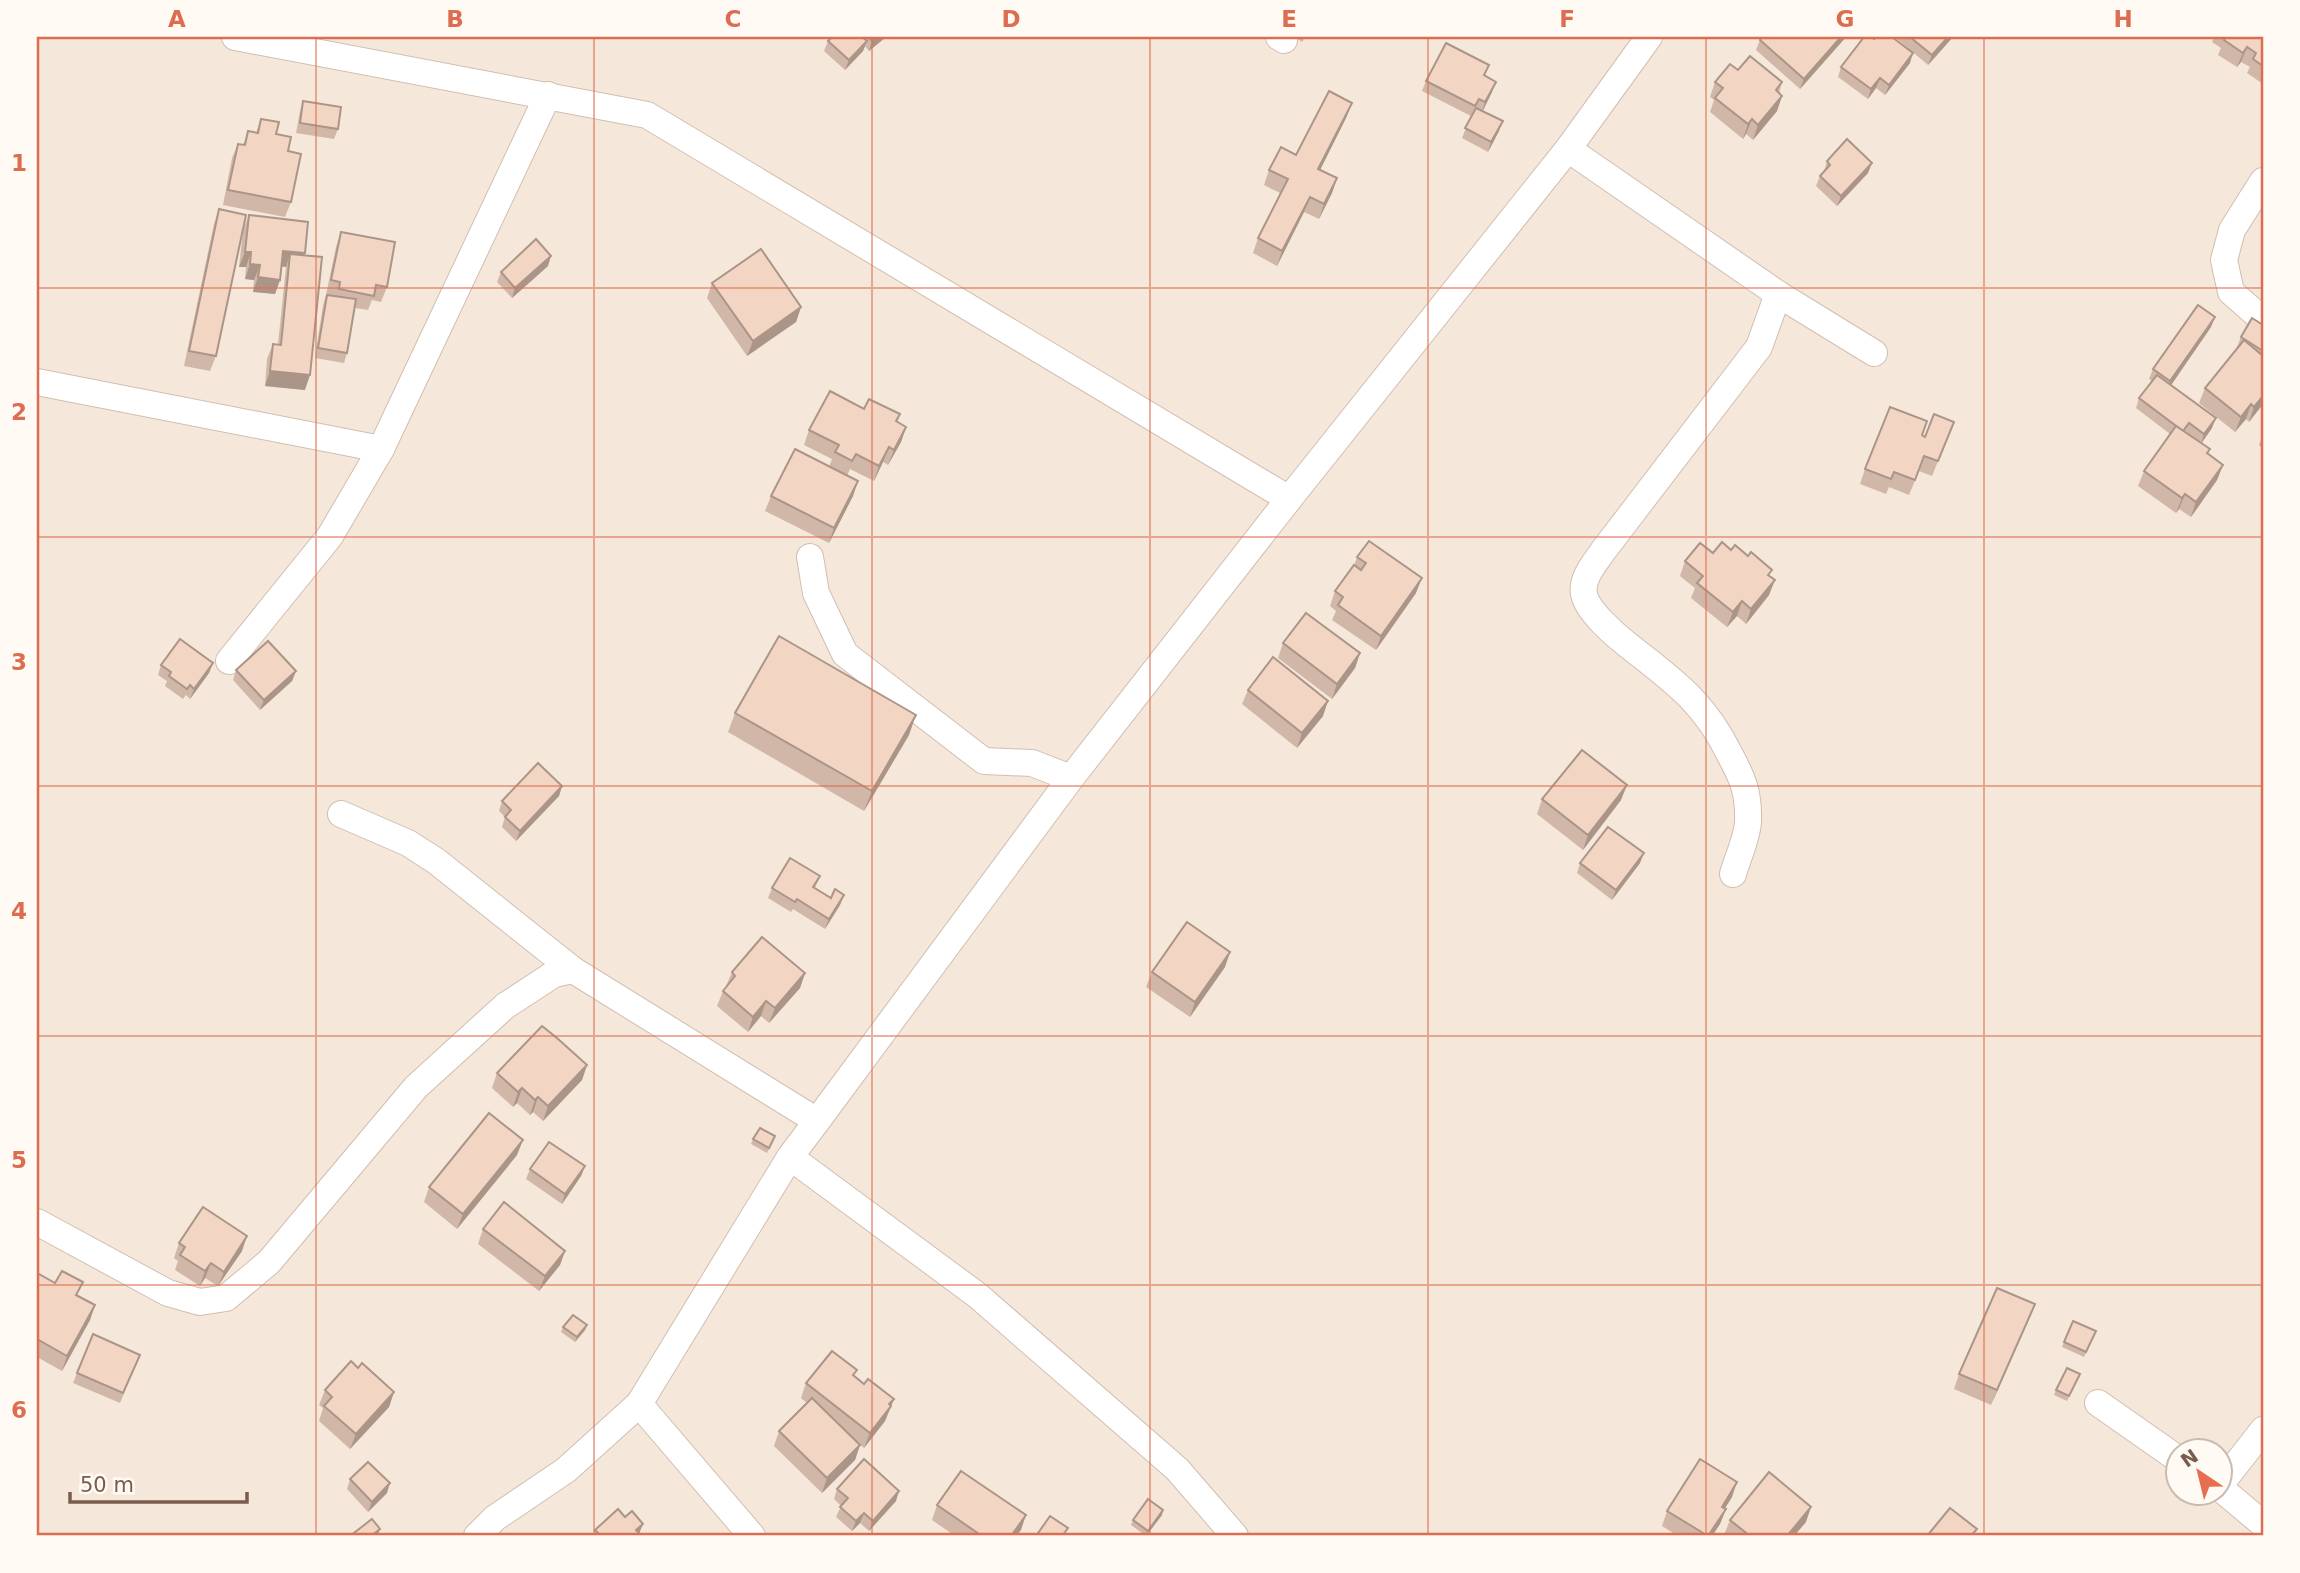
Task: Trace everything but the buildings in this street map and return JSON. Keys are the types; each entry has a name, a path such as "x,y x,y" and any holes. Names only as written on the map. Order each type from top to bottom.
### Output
{"street":[{"path":"235,37 647,116 1289,499"},
{"path":"477,1536 495,1518 566,1470 639,1404 790,1157 1071,778 1568,149 1649,37"},
{"path":"229,661 330,536 381,449 548,95"},
{"path":"1568,149 1778,295 1874,353"},
{"path":"2263,181 2232,230 2224,260 2231,292 2263,320"},
{"path":"1733,874 1748,824 1745,785 1720,734 1700,706 1678,684 1613,634 1596,616 1584,595 1586,577 1604,551 1759,348 1778,295"},
{"path":"37,382 381,449"},
{"path":"810,557 816,593 845,654 984,761 1032,763 1071,778"},
{"path":"341,814 408,843 436,861 573,970 817,1121"},
{"path":"37,1222 168,1293 200,1302 226,1298 269,1262 416,1087 505,1006 554,974 573,970"},
{"path":"790,1157 977,1295 1177,1469 1235,1536"},
{"path":"2098,1403 2164,1449"},
{"path":"639,1404 752,1536"},
{"path":"2234,1468 2263,1430"},
{"path":"2234,1499 2263,1524"}],"shaded area":[{"path":"37,37 2263,37 2263,1536 37,1536"}]}
